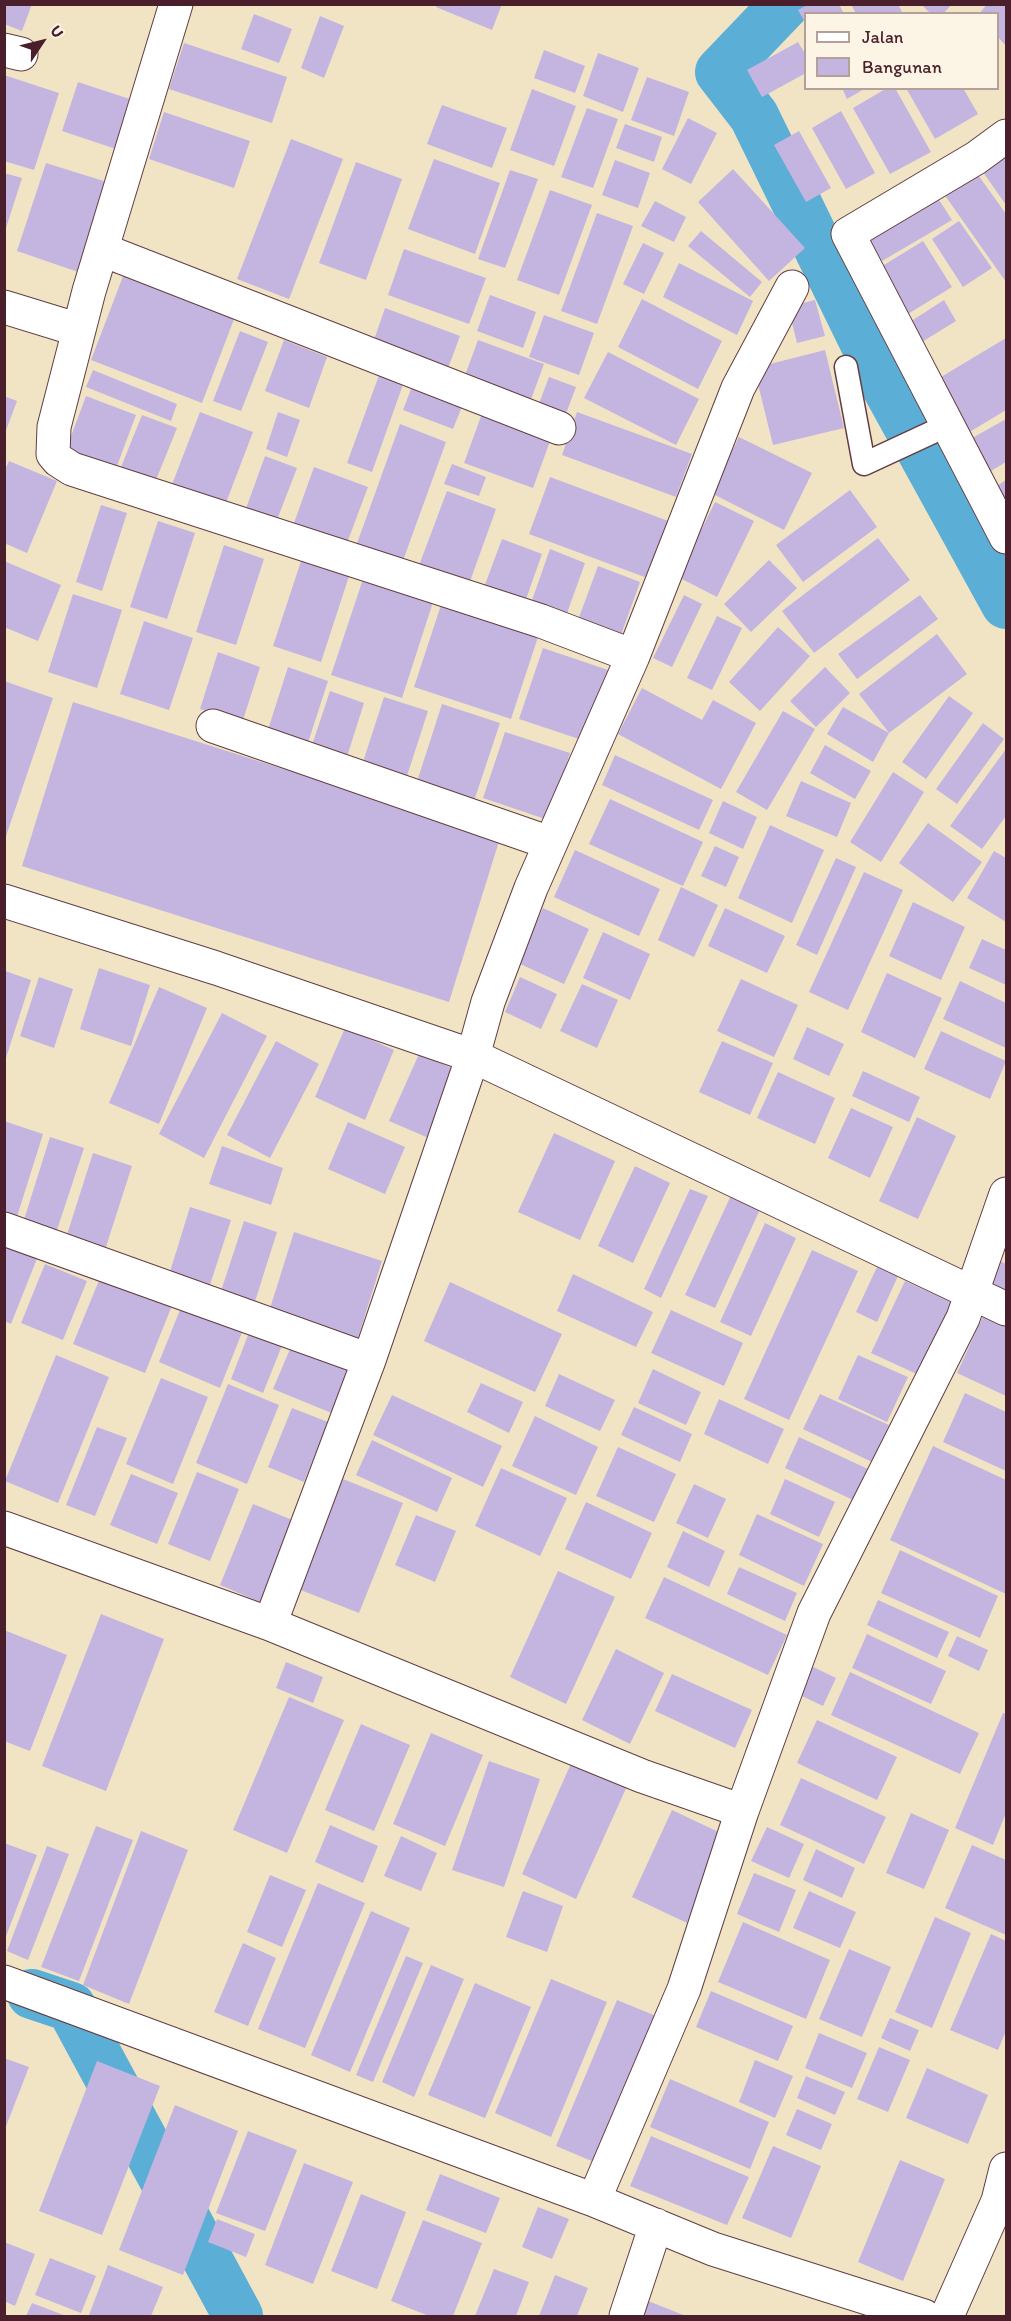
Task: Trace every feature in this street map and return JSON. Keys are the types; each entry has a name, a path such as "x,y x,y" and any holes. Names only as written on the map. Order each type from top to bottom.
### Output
{"street":[{"path":"176,4 79,330 52,443 53,454 63,466 542,621 633,656"},
{"path":"1006,136 976,158 848,234 1006,537"},
{"path":"103,250 559,428"},
{"path":"270,1624 369,1360 474,1056 488,1002 550,843 633,656 738,388 792,287"},
{"path":"4,307 79,330"},
{"path":"213,726 550,843"},
{"path":"4,901 216,968 474,1056 1006,1309"},
{"path":"594,2200 684,1989 742,1811 814,1614 963,1318 1006,1194"},
{"path":"4,1229 369,1360"},
{"path":"4,1528 270,1624 642,1776 742,1811"},
{"path":"4,1982 594,2200 713,2249 924,2316"},
{"path":"947,2316 998,2200 1006,2169"},
{"path":"626,2316 656,2225"}],"lane":[{"path":"846,367 864,464 948,425"}],"building":[{"path":"4,4 32,4 22,31 4,24"},
{"path":"437,4 502,4 492,30 436,7"},
{"path":"809,4 839,4 843,12 804,12 804,20 798,10"},
{"path":"851,4 898,4 902,12 855,12"},
{"path":"921,4 952,4 945,12 929,12"},
{"path":"987,4 1006,4 1006,46 999,38 999,12 981,12"},
{"path":"254,14 292,29 279,63 241,49"},
{"path":"320,16 344,26 324,78 301,68"},
{"path":"798,42 804,52 804,74 762,97 747,70"},
{"path":"184,43 287,77 272,123 169,89"},
{"path":"544,50 585,66 575,93 534,78"},
{"path":"598,53 639,68 623,112 583,96"},
{"path":"4,75 59,93 34,170 4,161"},
{"path":"647,77 689,92 674,136 631,120"},
{"path":"78,82 145,104 128,153 62,131"},
{"path":"532,89 576,106 554,166 510,150"},
{"path":"843,90 863,90 847,99"},
{"path":"884,90 896,90 931,152 890,174 853,108"},
{"path":"907,90 964,90 978,114 935,139"},
{"path":"442,105 507,128 492,168 427,144"},
{"path":"587,108 618,119 593,188 561,177"},
{"path":"841,111 875,173 846,189 812,128"},
{"path":"164,112 250,141 234,188 149,159"},
{"path":"688,118 717,133 691,184 662,169"},
{"path":"625,124 662,137 654,162 616,148"},
{"path":"799,131 831,188 806,202 774,145"},
{"path":"291,139 343,159 289,299 237,279"},
{"path":"1006,145 1006,205 978,165"},
{"path":"434,159 500,183 475,254 408,229"},
{"path":"615,160 650,173 638,208 602,195"},
{"path":"356,162 402,179 366,280 319,263"},
{"path":"46,163 110,183 81,273 17,251"},
{"path":"971,165 1006,214 1006,282 939,187"},
{"path":"733,169 805,248 769,281 698,202"},
{"path":"510,170 538,179 505,268 478,259"},
{"path":"4,173 22,178 5,231 4,231"},
{"path":"550,190 592,205 559,295 517,280"},
{"path":"934,192 952,220 882,261 865,233"},
{"path":"655,201 686,217 674,242 641,226"},
{"path":"597,213 633,226 597,324 561,311"},
{"path":"959,221 992,268 963,287 932,239"},
{"path":"701,231 762,282 750,297 688,246"},
{"path":"923,241 952,287 908,314 879,268"},
{"path":"643,243 664,253 644,294 623,284"},
{"path":"404,249 486,278 469,324 388,295"},
{"path":"679,263 753,301 737,335 663,297"},
{"path":"125,271 236,314 202,403 91,360"},
{"path":"490,295 536,312 523,348 477,331"},
{"path":"642,299 722,341 698,389 618,347"},
{"path":"815,300 825,336 797,343 788,307"},
{"path":"944,300 956,321 917,345 905,325"},
{"path":"385,308 460,336 447,371 373,343"},
{"path":"544,315 594,333 579,375 529,357"},
{"path":"240,331 268,342 241,411 213,401"},
{"path":"1006,338 1006,410 968,433 936,380"},
{"path":"284,340 327,357 309,408 265,391"},
{"path":"478,340 544,364 529,405 463,381"},
{"path":"825,350 844,428 773,445 754,368"},
{"path":"608,352 699,399 676,445 584,398"},
{"path":"382,367 406,376 372,472 347,463"},
{"path":"93,370 177,404 171,421 86,387"},
{"path":"549,377 576,387 564,419 537,409"},
{"path":"414,381 465,399 453,429 403,410"},
{"path":"4,396 17,401 5,433 4,433"},
{"path":"86,396 136,415 114,474 64,455"},
{"path":"484,408 553,433 533,488 464,463"},
{"path":"200,412 253,432 224,508 171,487"},
{"path":"278,412 300,420 287,457 266,449"},
{"path":"577,412 692,454 676,497 562,455"},
{"path":"142,415 177,428 156,480 121,467"},
{"path":"1006,419 1006,462 986,474 967,441"},
{"path":"400,424 446,442 401,566 355,549"},
{"path":"739,437 812,473 784,530 711,493"},
{"path":"265,456 297,468 275,525 244,514"},
{"path":"9,461 57,481 27,553 4,543 4,472"},
{"path":"452,464 486,477 479,496 444,484"},
{"path":"314,467 368,487 347,543 294,523"},
{"path":"550,477 671,522 650,579 529,534"},
{"path":"1006,480 1006,527 986,493"},
{"path":"850,490 877,527 803,582 776,545"},
{"path":"447,491 496,509 468,587 418,568"},
{"path":"715,502 754,521 717,597 678,577"},
{"path":"101,505 127,513 102,591 76,582"},
{"path":"158,521 195,533 167,619 130,607"},
{"path":"878,538 910,580 814,653 782,611"},
{"path":"502,539 542,554 524,605 483,590"},
{"path":"224,545 264,559 236,645 196,632"},
{"path":"305,549 353,564 321,662 273,646"},
{"path":"550,549 585,563 566,616 531,603"},
{"path":"769,560 797,588 751,632 724,604"},
{"path":"4,561 61,585 38,641 4,627"},
{"path":"598,566 640,582 621,635 578,620"},
{"path":"363,579 433,602 402,698 331,675"},
{"path":"73,594 122,610 97,688 48,672"},
{"path":"684,595 702,604 672,667 653,658"},
{"path":"920,595 938,619 857,679 838,654"},
{"path":"442,602 539,634 511,719 414,687"},
{"path":"717,616 742,628 712,690 687,678"},
{"path":"144,621 193,638 169,710 120,694"},
{"path":"778,627 810,656 760,711 729,682"},
{"path":"937,634 967,674 889,733 859,694"},
{"path":"543,648 608,670 585,741 519,719"},
{"path":"218,652 260,667 242,723 200,709"},
{"path":"288,667 328,681 305,752 265,739"},
{"path":"825,667 850,693 816,727 790,701"},
{"path":"4,681 53,698 5,839 4,839"},
{"path":"642,688 702,720 713,700 756,723 721,789 618,734"},
{"path":"330,691 364,703 344,766 309,754"},
{"path":"949,696 973,713 926,779 902,762"},
{"path":"384,697 428,711 406,779 362,765"},
{"path":"73,702 500,838 449,1002 22,866"},
{"path":"442,704 500,723 470,813 413,794"},
{"path":"843,707 889,733 873,762 827,734"},
{"path":"783,711 815,729 767,810 736,792"},
{"path":"983,723 1004,739 957,804 936,789"},
{"path":"505,732 570,753 548,820 483,798"},
{"path":"825,745 871,771 855,799 810,773"},
{"path":"1006,749 1006,816 982,849 950,826"},
{"path":"615,755 713,800 699,830 602,785"},
{"path":"893,772 924,792 881,862 850,842"},
{"path":"801,781 851,803 837,837 786,816"},
{"path":"610,799 703,842 683,886 589,844"},
{"path":"723,801 757,817 743,849 709,833"},
{"path":"928,823 982,862 953,902 899,863"},
{"path":"770,825 824,850 792,923 738,898"},
{"path":"715,846 739,857 726,887 701,876"},
{"path":"575,850 660,889 639,936 554,897"},
{"path":"994,851 1006,858 1006,922 967,898"},
{"path":"836,858 856,867 817,955 796,945"},
{"path":"864,872 903,890 848,1010 809,992"},
{"path":"681,887 718,905 694,957 658,940"},
{"path":"913,902 965,927 941,980 889,956"},
{"path":"543,908 589,929 564,984 518,963"},
{"path":"725,908 785,936 767,973 708,946"},
{"path":"603,932 650,954 630,1000 583,978"},
{"path":"982,939 1006,950 1006,985 969,968"},
{"path":"99,968 150,985 131,1046 80,1029"},
{"path":"5,971 31,980 5,1061"},
{"path":"887,973 942,998 915,1058 861,1032"},
{"path":"39,977 73,989 54,1048 20,1036"},
{"path":"520,977 557,994 541,1029 505,1012"},
{"path":"741,979 798,1005 774,1057 717,1031"},
{"path":"960,981 1006,1003 1006,1048 943,1019"},
{"path":"582,984 618,1000 597,1048 560,1031"},
{"path":"159,987 207,1008 159,1124 109,1103"},
{"path":"222,1013 267,1036 204,1158 159,1134"},
{"path":"807,1027 844,1044 829,1076 793,1059"},
{"path":"345,1028 394,1050 365,1120 315,1097"},
{"path":"941,1031 1006,1061 990,1099 924,1069"},
{"path":"276,1041 319,1064 270,1158 227,1135"},
{"path":"722,1041 773,1063 750,1115 699,1092"},
{"path":"419,1054 461,1072 431,1139 389,1121"},
{"path":"863,1071 920,1097 909,1122 852,1096"},
{"path":"778,1072 835,1098 815,1144 757,1118"},
{"path":"851,1108 893,1127 870,1178 828,1158"},
{"path":"917,1117 956,1136 918,1219 879,1201"},
{"path":"4,1121 43,1134 15,1223 4,1220"},
{"path":"348,1122 405,1147 385,1194 328,1169"},
{"path":"554,1133 615,1161 580,1240 518,1212"},
{"path":"50,1137 84,1148 55,1236 22,1226"},
{"path":"222,1146 283,1168 271,1205 209,1184"},
{"path":"93,1153 132,1166 103,1256 64,1244"},
{"path":"635,1166 670,1183 633,1263 598,1246"},
{"path":"690,1189 708,1196 661,1298 644,1289"},
{"path":"733,1191 762,1205 715,1308 685,1295"},
{"path":"190,1207 231,1220 209,1288 169,1275"},
{"path":"244,1221 277,1232 252,1311 218,1300"},
{"path":"765,1223 796,1238 751,1336 720,1322"},
{"path":"294,1232 382,1261 355,1347 267,1318"},
{"path":"4,1242 38,1256 11,1324 4,1321"},
{"path":"812,1250 858,1271 789,1420 744,1399"},
{"path":"1000,1261 1006,1264 1006,1304 985,1295"},
{"path":"45,1264 87,1281 63,1340 21,1323"},
{"path":"877,1267 898,1276 877,1322 856,1312"},
{"path":"102,1273 173,1303 145,1373 73,1344"},
{"path":"573,1274 653,1312 636,1347 557,1311"},
{"path":"905,1281 955,1304 921,1376 871,1353"},
{"path":"450,1282 562,1334 535,1392 424,1341"},
{"path":"184,1300 245,1325 220,1388 159,1362"},
{"path":"671,1310 743,1343 724,1386 651,1353"},
{"path":"985,1312 1006,1322 1006,1396 957,1373"},
{"path":"250,1330 283,1343 263,1393 231,1379"},
{"path":"293,1342 353,1367 334,1414 273,1389"},
{"path":"56,1355 109,1377 58,1503 5,1481"},
{"path":"858,1355 908,1377 887,1422 838,1399"},
{"path":"653,1369 701,1392 686,1425 638,1403"},
{"path":"559,1374 615,1400 600,1431 545,1406"},
{"path":"161,1378 208,1397 173,1484 126,1464"},
{"path":"481,1383 523,1402 509,1433 467,1412"},
{"path":"228,1384 279,1405 247,1484 196,1463"},
{"path":"965,1393 1006,1412 1006,1471 943,1442"},
{"path":"820,1394 889,1425 872,1462 803,1429"},
{"path":"392,1395 502,1446 483,1487 373,1435"},
{"path":"719,1399 784,1429 768,1464 704,1434"},
{"path":"634,1407 692,1434 680,1462 621,1435"},
{"path":"292,1408 328,1422 304,1482 268,1467"},
{"path":"535,1416 598,1447 576,1495 512,1466"},
{"path":"97,1427 127,1438 95,1516 66,1505"},
{"path":"799,1437 868,1469 853,1500 785,1468"},
{"path":"372,1440 452,1478 437,1512 356,1475"},
{"path":"933,1446 1006,1480 1006,1594 890,1540"},
{"path":"618,1447 676,1474 654,1522 596,1496"},
{"path":"501,1468 567,1498 540,1556 475,1526"},
{"path":"197,1472 239,1489 210,1561 168,1544"},
{"path":"131,1474 178,1493 157,1544 110,1525"},
{"path":"343,1479 403,1503 359,1613 298,1589"},
{"path":"785,1479 835,1502 819,1537 770,1514"},
{"path":"694,1484 726,1499 708,1538 676,1523"},
{"path":"586,1502 652,1533 631,1579 565,1549"},
{"path":"253,1504 295,1521 262,1603 220,1585"},
{"path":"757,1514 823,1544 804,1586 739,1555"},
{"path":"416,1515 456,1531 435,1582 395,1565"},
{"path":"683,1531 725,1551 709,1587 667,1567"},
{"path":"900,1550 998,1596 980,1638 881,1593"},
{"path":"739,1567 797,1593 785,1621 727,1594"},
{"path":"558,1571 615,1597 566,1704 510,1677"},
{"path":"664,1577 787,1635 768,1675 645,1618"},
{"path":"878,1600 949,1632 937,1658 867,1625"},
{"path":"101,1614 164,1639 106,1791 42,1766"},
{"path":"4,1630 67,1655 30,1751 4,1741"},
{"path":"867,1634 946,1671 931,1704 852,1668"},
{"path":"957,1636 988,1650 979,1671 948,1656"},
{"path":"616,1649 664,1673 630,1744 582,1720"},
{"path":"286,1662 323,1677 313,1703 276,1688"},
{"path":"803,1662 836,1678 823,1706 789,1690"},
{"path":"850,1672 979,1733 960,1774 831,1715"},
{"path":"672,1674 752,1710 735,1748 655,1711"},
{"path":"289,1697 344,1720 287,1853 233,1830"},
{"path":"1003,1713 1006,1714 1006,1813 993,1845 955,1828"},
{"path":"817,1720 897,1757 877,1800 797,1763"},
{"path":"361,1724 410,1745 374,1831 325,1810"},
{"path":"431,1733 483,1755 445,1846 393,1824"},
{"path":"573,1759 628,1784 576,1899 522,1874"},
{"path":"489,1761 540,1779 504,1887 452,1870"},
{"path":"801,1778 886,1817 864,1864 780,1825"},
{"path":"672,1810 727,1836 687,1923 632,1897"},
{"path":"911,1813 949,1830 924,1889 886,1873"},
{"path":"330,1825 378,1846 363,1883 315,1862"},
{"path":"96,1826 133,1840 79,1981 41,1967"},
{"path":"767,1827 804,1844 789,1878 751,1861"},
{"path":"141,1831 188,1850 129,2004 83,1985"},
{"path":"401,1836 437,1853 421,1891 384,1876"},
{"path":"4,1843 37,1855 5,1939 4,1939"},
{"path":"972,1845 1006,1860 1006,1935 945,1908"},
{"path":"47,1846 69,1854 28,1960 7,1951"},
{"path":"816,1849 855,1868 842,1898 803,1880"},
{"path":"754,1873 796,1890 779,1932 737,1914"},
{"path":"270,1875 306,1890 282,1947 247,1932"},
{"path":"318,1883 365,1903 305,2048 258,2029"},
{"path":"523,1891 563,1906 547,1952 506,1937"},
{"path":"809,1891 856,1912 840,1948 793,1928"},
{"path":"371,1911 410,1928 350,2072 311,2055"},
{"path":"935,1917 971,1933 932,2028 895,2012"},
{"path":"743,1922 830,1960 806,2019 718,1982"},
{"path":"991,1934 1006,1941 1006,2031 998,2050 950,2030"},
{"path":"243,1943 276,1958 248,2026 214,2012"},
{"path":"849,1949 891,1967 862,2037 819,2019"},
{"path":"406,1956 423,1963 373,2082 356,2075"},
{"path":"431,1965 464,1979 414,2097 382,2082"},
{"path":"551,1979 607,2002 551,2137 495,2113"},
{"path":"475,1983 531,2007 485,2118 428,2095"},
{"path":"711,1991 793,2026 778,2061 696,2027"},
{"path":"617,2000 656,2016 594,2162 556,2146"},
{"path":"890,2018 919,2030 910,2051 881,2038"},
{"path":"819,2033 867,2053 852,2088 805,2068"},
{"path":"879,2047 910,2060 888,2112 857,2099"},
{"path":"4,2058 29,2067 5,2129 4,2129"},
{"path":"755,2060 793,2076 775,2118 739,2102"},
{"path":"97,2061 160,2086 102,2235 39,2211"},
{"path":"927,2068 988,2095 968,2144 906,2118"},
{"path":"806,2076 845,2092 835,2115 797,2098"},
{"path":"670,2079 769,2122 750,2169 650,2127"},
{"path":"175,2105 238,2131 183,2275 119,2250"},
{"path":"797,2109 832,2124 821,2150 786,2135"},
{"path":"248,2131 297,2150 265,2231 216,2213"},
{"path":"651,2136 749,2177 727,2225 630,2186"},
{"path":"773,2146 821,2166 791,2238 742,2218"},
{"path":"900,2160 945,2179 903,2281 858,2262"},
{"path":"304,2163 353,2182 313,2284 265,2265"},
{"path":"440,2174 500,2198 486,2233 426,2210"},
{"path":"361,2194 406,2212 377,2289 331,2271"},
{"path":"538,2207 569,2219 552,2259 522,2247"},
{"path":"217,2219 255,2234 246,2257 208,2242"},
{"path":"423,2220 482,2243 453,2316 429,2316 391,2301"},
{"path":"4,2242 35,2254 15,2306 4,2301"},
{"path":"50,2258 96,2276 81,2313 35,2295"},
{"path":"108,2265 163,2287 151,2316 89,2315"},
{"path":"494,2269 529,2282 516,2316 475,2316"},
{"path":"555,2275 588,2288 577,2316 539,2316"},
{"path":"643,2299 686,2316 636,2316"},
{"path":"32,2303 66,2316 26,2316"}],"waterway":[{"path":"785,4 720,72 754,116 885,384 1006,604"},
{"path":"32,1994 71,2007 238,2316"}]}
